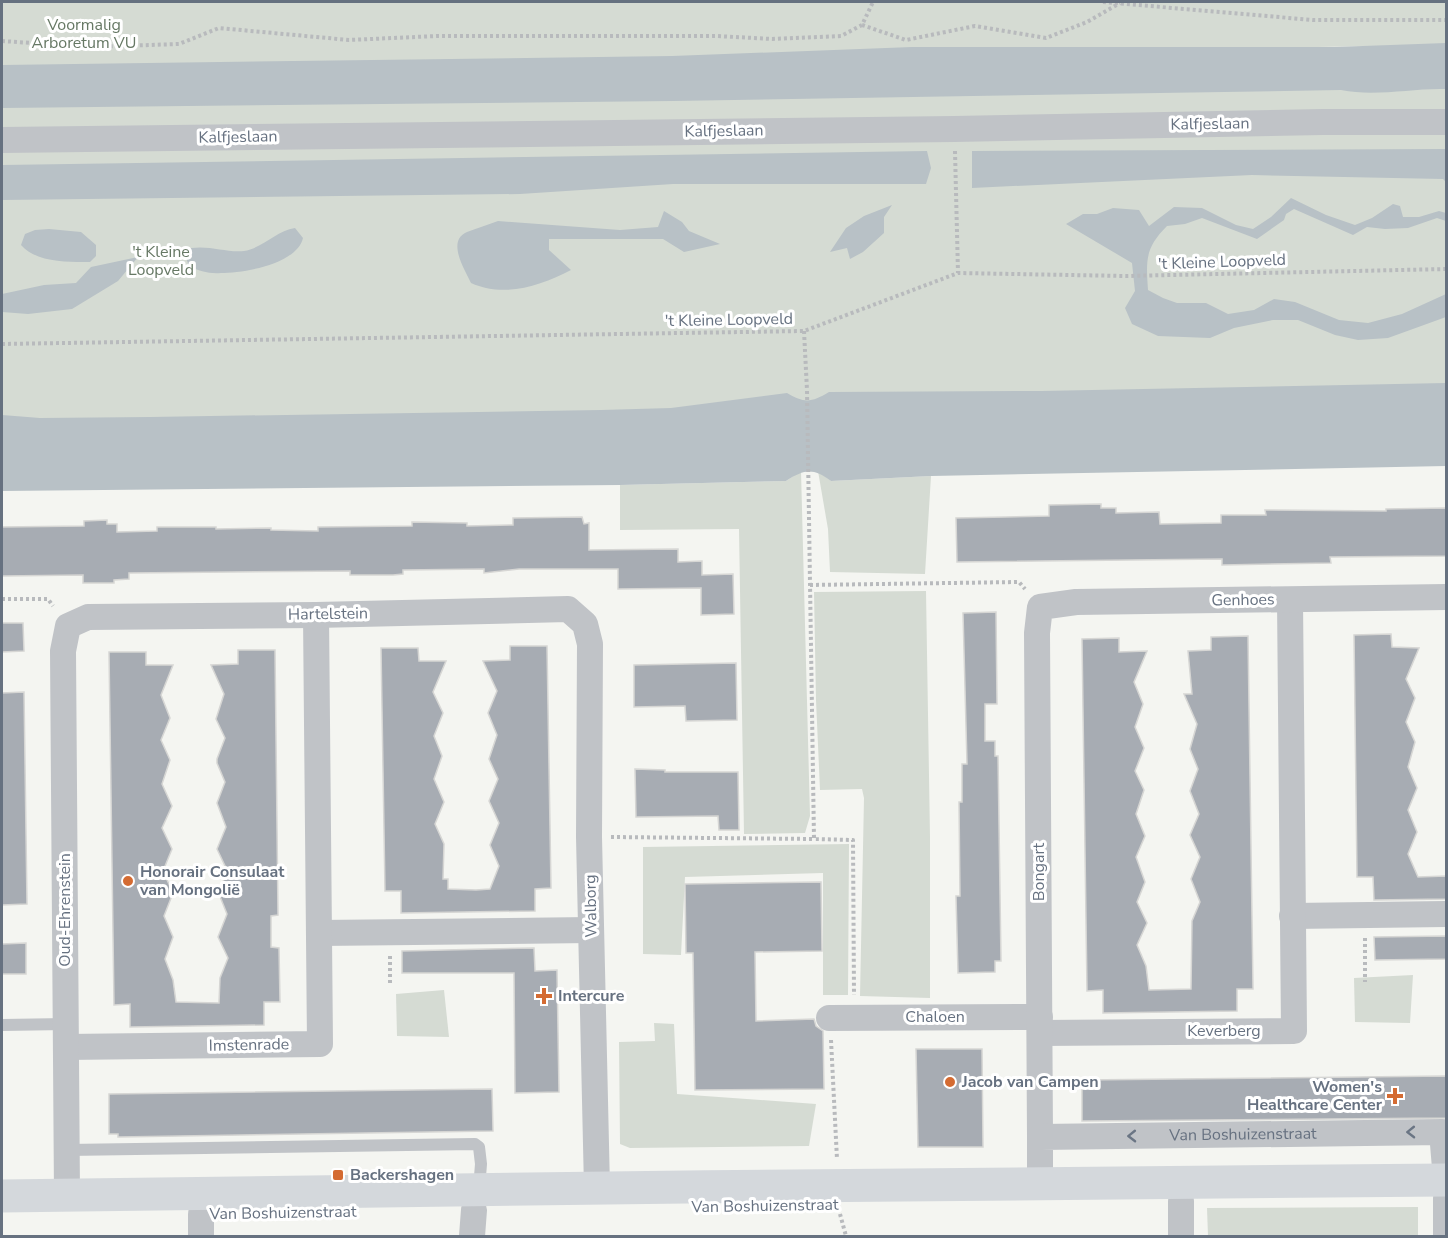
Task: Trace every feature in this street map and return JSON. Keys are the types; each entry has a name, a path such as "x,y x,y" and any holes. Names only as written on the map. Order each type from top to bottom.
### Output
{"street":[{"name":"Kalfjeslaan","path":"2,140 1446,122"},
{"name":"Genhoes","path":"1040,607 1076,602 1446,597"},
{"name":"Keverberg","path":"1040,1025 1294,1031 1290,600"},
{"name":"Bongart","path":"1040,607 1037,633 1040,1137"},
{"name":"Hartelstein","path":"68,626 88,616 316,615 568,609 585,624"},
{"name":"Imstenrade","path":"66,1036 320,1044 316,615"},
{"name":"Walborg","path":"585,624 590,644 591,930 597,1198"},
{"name":"Oud-Ehrenstein","path":"67,1205 63,651 68,626"},
{"path":"1292,916 1446,914"},
{"path":"319,933 591,930"},
{"name":"Chaloen","path":"842,1018 1040,1025"},
{"name":"Van Boshuizenstraat","path":"597,1198 1446,1189 1442,1132 1040,1137"},
{"path":"1040,1137 1041,1192"},
{"name":"Van Boshuizenstraat","path":"2,1196 67,1205 201,1215 475,1212 597,1198 838,1186 1041,1192"},
{"path":"1446,1189 1446,1236"},
{"path":"1181,1191 1182,1236"},
{"name":"Van Boshuizenstraat","path":"2,1216 67,1205"}],"lane":[{"path":"2,1025 66,1036"},
{"path":"67,1150 475,1144 479,1147 481,1164 475,1212"}],"path":[{"path":"2,41 91,47 179,45 219,28 349,40 436,36 717,36 772,39 841,36 862,25 873,2"},
{"path":"1103,2 1313,20 1446,20"},
{"path":"862,25 906,40 975,26 1046,38 1087,22 1121,3"},
{"path":"954,129 958,273"},
{"name":"'t Kleine Loopveld","path":"2,344 804,331 958,273 1153,276 1446,269"},
{"path":"804,331 807,390 814,839"},
{"path":"810,585 1019,582 1040,607"},
{"path":"2,599 48,599 68,626"},
{"path":"590,837 853,840 842,1018 838,1186"},
{"path":"1365,915 1365,982"}],"green space":[{"name":"Voormalig Arboretum VU","path":"2,2 1446,2 1446,45 2,68"},
{"name":"'t Kleine Loopveld","path":"1446,86 1446,394 687,411 2,422 2,105"},
{"path":"801,471 810,816 805,833 744,834 739,529 620,530 620,485 786,481"},
{"path":"818,471 831,481 931,476 925,574 830,572 828,529"},
{"path":"926,591 930,998 860,996 864,798 862,789 820,790 814,592"},
{"path":"849,844 848,995 823,995 823,873 685,877 681,955 643,954 643,847"},
{"path":"1413,975 1410,1023 1355,1022 1354,978"},
{"path":"444,990 449,1037 397,1036 396,994"},
{"path":"654,1023 674,1024 677,1094 816,1104 809,1146 630,1148 620,1144 619,1042 655,1041"},
{"path":"1418,1207 1418,1236 1208,1236 1207,1208"}],"shaded area":[{"path":"1446,43 1446,89 1380,92 1341,90 673,101 2,108 2,65 672,56 912,47 1335,47"},
{"path":"1446,149 1446,182 1443,179 1252,175 972,188 972,151"},
{"path":"927,151 931,168 926,184 673,184 520,194 2,200 2,165"},
{"path":"1291,198 1326,215 1355,225 1372,218 1393,204 1400,206 1403,217 1419,217 1439,211 1446,213 1446,221 1437,218 1408,228 1367,227 1353,235 1294,209 1286,214 1284,220 1257,239 1202,218 1185,224 1167,226 1154,241 1148,255 1148,290 1177,303 1206,303 1228,314 1254,310 1274,299 1295,302 1339,320 1368,323 1402,314 1446,294 1446,317 1388,338 1358,340 1335,335 1298,320 1273,320 1234,328 1210,338 1158,336 1132,324 1125,308 1135,291 1132,263 1066,224 1083,214 1097,214 1113,208 1139,210 1149,226 1174,207 1202,208 1236,225 1253,229 1271,217"},
{"path":"892,205 884,217 884,233 863,252 850,259 847,248 830,252 846,228 864,216"},
{"path":"664,211 682,222 689,231 720,244 684,252 663,239 549,239 549,250 571,270 547,281 509,290 496,290 471,283 457,249 461,236 498,221 620,230 658,227"},
{"path":"295,228 303,238 299,247 280,260 255,269 231,273 204,272 189,266 183,250 199,247 244,251"},
{"path":"35,230 81,232 96,245 96,256 90,262 53,260 35,255 21,245 25,234"},
{"path":"138,257 118,281 72,309 28,314 2,312 2,294 44,285 76,283 91,267"},
{"path":"1446,383 1446,466 931,476 831,481 814,472 804,472 786,481 620,485 2,491 2,415 40,418 601,410 671,408 787,393 798,399 812,400 829,392 1041,391"}],"building":[{"path":"1101,504 1101,508 1116,508 1116,513 1159,512 1160,524 1221,523 1221,515 1266,515 1265,510 1386,511 1386,509 1446,508 1446,556 1330,557 1331,563 1222,565 1222,559 957,562 956,518 1049,516 1049,505"},
{"path":"582,517 584,524 589,523 589,550 678,549 678,562 702,561 702,575 733,574 734,614 701,615 701,588 618,589 618,569 519,569 484,573 484,569 403,570 403,574 393,575 350,575 350,571 129,573 129,579 114,580 114,583 83,583 83,575 2,576 2,527 84,526 84,521 107,520 107,524 117,524 117,532 157,531 157,527 271,528 271,530 318,531 318,527 412,526 412,522 467,523 467,526 513,525 513,518"},
{"path":"996,612 997,704 985,704 985,741 995,741 995,756 998,756 1001,961 995,961 995,972 958,973 956,896 960,896 959,802 962,802 962,764 967,764 963,613"},
{"path":"2,623 23,623 24,651 2,652"},
{"path":"1391,634 1392,647 1419,648 1406,679 1415,698 1406,722 1415,742 1408,767 1417,788 1408,810 1417,832 1408,854 1418,877 1446,876 1446,899 1374,900 1373,877 1357,877 1354,635"},
{"path":"1248,636 1253,989 1237,989 1237,1011 1103,1013 1103,990 1087,991 1082,639 1119,638 1119,652 1147,651 1134,682 1143,704 1135,727 1144,748 1135,771 1144,790 1136,814 1145,836 1136,857 1145,882 1137,902 1147,923 1137,945 1146,966 1149,990 1191,989 1192,921 1200,902 1191,879 1200,857 1190,835 1199,814 1190,791 1198,769 1190,749 1197,724 1184,694 1192,694 1188,651 1211,650 1211,637"},
{"path":"510,646 547,646 551,888 535,889 535,911 401,913 401,891 385,891 381,648 418,648 419,661 446,661 433,692 443,713 434,736 442,756 434,779 444,802 435,824 444,844 443,879 448,879 448,889 476,890 490,889 499,866 490,845 499,823 489,801 498,779 489,759 497,735 488,713 497,691 483,661 510,660"},
{"path":"238,650 275,650 278,915 271,916 271,947 279,948 280,1002 264,1002 264,1025 130,1027 130,1004 114,1005 109,652 146,652 146,665 173,665 161,695 170,718 161,740 170,760 162,784 172,806 162,828 172,849 163,871 173,893 164,916 173,937 165,959 173,980 176,1002 219,1003 220,978 228,958 218,937 227,914 219,894 227,870 217,849 226,827 217,803 225,782 217,759 225,738 216,719 224,694 211,665 238,664"},
{"path":"736,663 737,720 686,721 685,706 634,707 634,665"},
{"path":"24,692 27,904 2,905 2,693"},
{"path":"635,769 665,770 665,772 738,772 739,830 719,830 718,816 636,817"},
{"path":"821,882 822,951 755,952 756,1021 814,1019 816,1026 823,1031 824,1089 695,1090 693,953 686,953 685,884"},
{"path":"1446,936 1446,959 1375,960 1374,937"},
{"path":"26,943 26,974 2,974 2,944"},
{"path":"534,948 535,971 557,970 559,1092 515,1093 514,973 402,973 402,951"},
{"name":"Jacob van Campen","path":"916,1049 982,1049 983,1147 918,1147"},
{"path":"1446,1076 1446,1118 1082,1121 1082,1080"},
{"path":"492,1089 493,1131 118,1137 118,1134 109,1134 109,1094"}],"place":[{"name":"Honorair Consulaat van Mongolië","path":"128,881"},
{"name":"Intercure","path":"544,996"},
{"name":"Jacob van Campen","path":"950,1082"},
{"name":"Women's Healthcare Center","path":"1395,1096"},
{"name":"Backershagen","path":"338,1175"}]}
